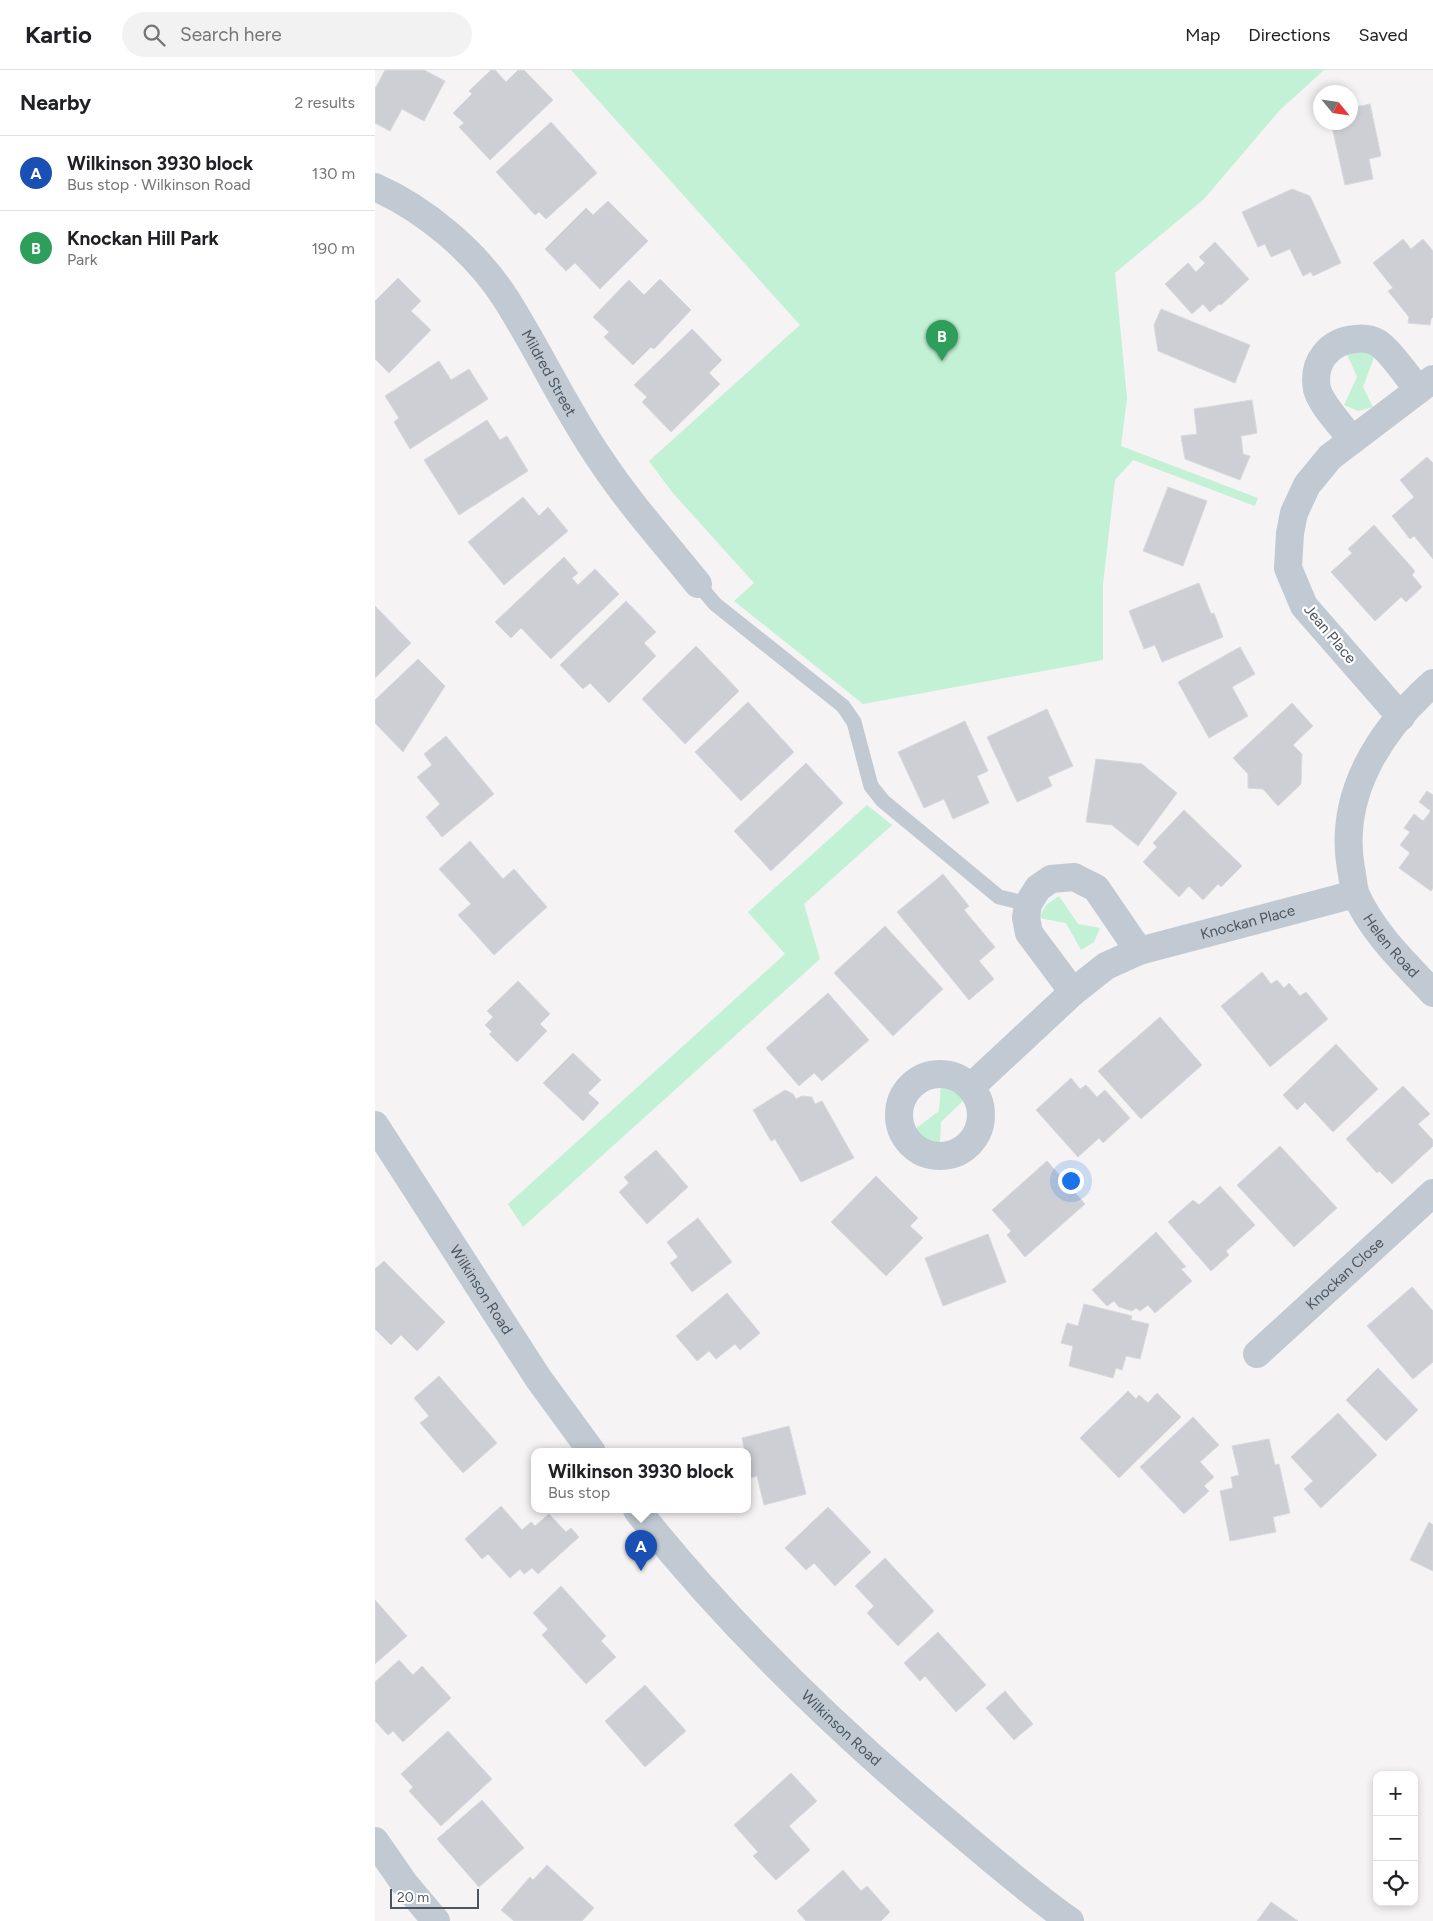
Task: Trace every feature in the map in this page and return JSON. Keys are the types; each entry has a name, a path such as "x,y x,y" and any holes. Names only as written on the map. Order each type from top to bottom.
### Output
{"street":[{"name":"Mildred Street","path":"375,187 395,196 435,223 471,254 505,297 599,459 698,584"},
{"name":"Jean Place","path":"1352,440 1318,392 1316,377 1321,357 1332,346 1345,340 1363,338 1378,343 1426,385 1330,457 1307,485 1293,513 1288,568 1304,606 1401,717"},
{"name":"Helen Road","path":"1433,683 1401,717 1375,750 1358,783 1349,817 1348,853 1355,894 1372,924 1396,954 1433,993"},
{"path":"1073,992 1029,933 1026,918 1029,904 1038,888 1051,879 1074,877 1096,888 1139,951"},
{"name":"Knockan Place","path":"971,1087 1073,992 1106,966 1139,951 1355,894"},
{"name":"Wilkinson Road","path":"375,1125 538,1378 589,1448"},
{"name":"Knockan Close","path":"1257,1354 1433,1193"},
{"name":"Wilkinson Road","path":"640,1513 717,1603 843,1731 905,1787 1070,1921"},
{"path":"375,1842 404,1883 436,1921"}],"lane":[{"path":"698,584 715,604 843,706 854,722 871,786 883,801 999,897 1029,904"}],"green space":[{"path":"571,70 1324,70 1279,111 1204,199 1115,273 1127,398 1121,446 1258,498 1255,506 1133,460 1115,480 1103,584 1103,660 863,704 734,601 754,583 672,492 649,461 800,325"},
{"path":"1361,350 1375,355 1363,387 1373,407 1358,411 1344,405 1357,377 1346,352"},
{"path":"867,805 892,825 804,904 820,959 523,1227 508,1204 785,954 748,912"},
{"path":"1059,896 1078,924 1100,928 1094,942 1081,950 1066,923 1039,918 1046,905"},
{"path":"941,1083 955,1088 965,1099 941,1122 940,1145 926,1141 915,1129 939,1111"}],"building":[{"path":"385,70 424,70 445,81 424,121 402,109 390,131 375,123 375,89"},
{"path":"491,70 495,70 506,82 518,70 524,70 553,100 490,160 459,127 464,123 453,113 472,94 469,91"},
{"path":"1370,104 1381,156 1369,159 1373,179 1345,185 1333,130 1358,130 1358,107"},
{"path":"551,122 597,173 546,219 539,212 535,215 496,172"},
{"path":"1292,189 1310,196 1341,263 1313,276 1311,272 1303,276 1290,249 1271,257 1265,244 1258,247 1242,212"},
{"path":"608,201 648,241 600,289 575,263 566,271 545,249 586,208 593,215"},
{"path":"1403,239 1411,249 1423,239 1433,251 1433,317 1430,325 1408,323 1409,317 1388,291 1393,288 1373,263"},
{"path":"1215,242 1249,279 1221,305 1219,304 1210,312 1203,304 1192,314 1165,284 1188,263 1196,272 1205,263 1199,257"},
{"path":"398,278 421,301 411,311 431,330 389,373 375,359 375,301"},
{"path":"660,279 691,310 654,349 651,347 633,365 604,337 609,332 593,317 629,280 644,295"},
{"path":"1161,309 1250,345 1235,383 1158,351 1154,325"},
{"path":"692,329 722,360 709,373 720,384 671,432 642,402 647,397 634,385"},
{"path":"439,361 451,380 469,369 488,399 410,449 394,422 399,418 385,396"},
{"path":"1252,400 1257,433 1241,436 1243,454 1250,456 1240,480 1185,459 1181,436 1197,434 1194,409"},
{"path":"487,420 500,440 507,436 528,471 459,515 424,460"},
{"path":"1427,457 1433,463 1433,559 1414,536 1410,539 1392,516 1414,497 1400,480"},
{"path":"1168,487 1207,501 1183,566 1143,551"},
{"path":"523,497 539,516 548,507 568,531 504,585 468,542"},
{"path":"1374,525 1415,571 1412,575 1422,587 1406,602 1401,597 1375,621 1331,572 1352,553 1348,549"},
{"path":"564,557 578,573 572,578 578,585 595,569 619,594 551,659 521,628 511,638 495,622"},
{"path":"1199,583 1211,614 1214,613 1223,637 1162,662 1155,645 1144,649 1129,611"},
{"path":"626,601 656,632 644,643 656,656 609,703 590,683 583,689 560,665"},
{"path":"375,606 411,643 375,678"},
{"path":"696,646 739,691 685,744 642,699"},
{"path":"1240,647 1255,674 1232,687 1248,716 1209,738 1178,682"},
{"path":"418,659 445,686 403,752 375,723 375,700"},
{"path":"748,702 794,752 741,801 695,752"},
{"path":"1292,703 1313,726 1293,745 1302,754 1301,784 1278,806 1263,789 1248,788 1248,774 1233,758"},
{"path":"1047,709 1073,766 1048,777 1052,786 1017,802 987,737"},
{"path":"965,721 988,771 977,776 989,803 953,819 944,799 924,808 898,752"},
{"path":"446,736 494,794 442,837 426,817 440,804 417,777 432,765 424,754"},
{"path":"1096,759 1142,764 1177,793 1138,846 1112,825 1086,822"},
{"path":"806,763 843,803 771,871 734,831"},
{"path":"1427,791 1433,795 1433,888 1431,891 1399,868 1410,853 1400,845 1410,832 1404,828 1414,814 1423,821 1431,811 1419,802"},
{"path":"1184,810 1242,866 1221,887 1218,884 1203,900 1189,886 1179,897 1143,862 1157,847 1153,843"},
{"path":"470,841 503,879 514,869 547,907 494,955 458,915 471,904 439,869"},
{"path":"943,874 969,906 964,910 995,947 979,961 994,979 969,1000 897,912"},
{"path":"885,926 943,989 893,1036 834,973"},
{"path":"1262,972 1271,984 1277,980 1284,988 1289,983 1300,996 1306,992 1328,1019 1270,1067 1221,1006"},
{"path":"518,981 550,1014 540,1024 547,1031 517,1062 489,1034 492,1032 485,1025 493,1017 487,1011"},
{"path":"828,993 869,1040 822,1081 814,1073 799,1086 766,1048"},
{"path":"1160,1017 1202,1065 1141,1119 1098,1071"},
{"path":"1336,1044 1378,1089 1333,1132 1305,1102 1297,1110 1283,1095"},
{"path":"573,1053 601,1080 588,1093 599,1103 583,1121 543,1083"},
{"path":"1071,1078 1080,1089 1086,1085 1097,1097 1105,1090 1130,1118 1103,1143 1099,1138 1078,1157 1036,1110"},
{"path":"1403,1086 1430,1114 1418,1124 1433,1140 1433,1146 1392,1184 1379,1171 1377,1173 1346,1139"},
{"path":"785,1090 793,1094 796,1099 802,1096 812,1097 815,1104 822,1101 854,1158 801,1182 775,1139 771,1141 753,1110"},
{"path":"1280,1146 1337,1208 1294,1247 1237,1185"},
{"path":"656,1150 688,1187 647,1224 619,1192 629,1183 624,1177"},
{"path":"1047,1161 1085,1204 1025,1257 1007,1235 1011,1231 992,1210"},
{"path":"876,1176 918,1218 910,1226 923,1238 886,1276 831,1222"},
{"path":"1220,1186 1255,1225 1226,1251 1229,1255 1211,1271 1168,1222 1193,1200 1199,1205"},
{"path":"698,1218 732,1262 692,1292 670,1263 678,1257 667,1242"},
{"path":"1156,1232 1186,1267 1181,1269 1192,1281 1155,1313 1148,1305 1140,1311 1136,1308 1132,1311 1119,1307 1114,1301 1107,1306 1092,1290"},
{"path":"988,1234 1006,1282 943,1306 925,1258"},
{"path":"384,1261 445,1322 417,1351 401,1335 391,1345 375,1329 375,1269"},
{"path":"1412,1287 1433,1311 1433,1362 1413,1379 1367,1326"},
{"path":"727,1293 760,1333 740,1350 735,1344 716,1359 709,1351 697,1361 676,1336"},
{"path":"1084,1304 1132,1316 1131,1320 1149,1324 1140,1359 1126,1356 1122,1370 1116,1368 1113,1378 1069,1366 1073,1346 1061,1343 1067,1323 1078,1326"},
{"path":"1378,1368 1418,1410 1386,1441 1346,1400"},
{"path":"439,1376 497,1443 463,1473 420,1423 429,1416 414,1398"},
{"path":"1128,1391 1136,1399 1139,1395 1148,1403 1157,1393 1181,1417 1119,1478 1080,1438"},
{"path":"1338,1413 1377,1455 1321,1508 1304,1489 1313,1481 1291,1457"},
{"path":"1193,1417 1219,1445 1200,1462 1214,1477 1204,1486 1209,1491 1184,1514 1140,1467"},
{"path":"789,1426 806,1494 764,1505 757,1476 751,1478 751,1448 744,1448 742,1438"},
{"path":"1269,1439 1275,1465 1279,1464 1290,1513 1273,1517 1276,1532 1230,1541 1220,1491 1233,1488 1231,1477 1239,1475 1232,1446"},
{"path":"501,1506 522,1530 531,1522 535,1526 549,1514 566,1532 571,1528 579,1537 538,1574 532,1568 524,1574 520,1569 510,1578 488,1554 482,1559 465,1539"},
{"path":"828,1507 871,1552 835,1586 814,1563 806,1570 785,1548"},
{"path":"1429,1522 1433,1525 1433,1571 1410,1560"},
{"path":"885,1558 934,1611 898,1646 867,1613 874,1606 855,1586"},
{"path":"561,1586 606,1636 601,1641 616,1657 586,1684 542,1635 548,1629 533,1613"},
{"path":"375,1600 407,1636 375,1664"},
{"path":"938,1632 986,1685 956,1712 925,1676 920,1681 904,1663"},
{"path":"399,1660 413,1675 422,1666 451,1698 403,1742 393,1731 388,1735 375,1721 375,1682"},
{"path":"645,1685 686,1731 645,1767 605,1721"},
{"path":"1005,1691 1033,1724 1014,1740 986,1708"},
{"path":"448,1731 492,1779 441,1826 409,1791 413,1787 401,1774"},
{"path":"791,1773 817,1801 789,1826 810,1850 776,1880 753,1856 758,1852 734,1825"},
{"path":"482,1800 524,1848 479,1887 437,1839"},
{"path":"547,1865 594,1908 582,1921 514,1921 501,1910 530,1877 533,1880"},
{"path":"843,1870 861,1891 867,1886 890,1912 881,1921 806,1921 797,1911"},
{"path":"1271,1902 1298,1921 1257,1921"}],"place":[{"name":"Knockan Hill Park","path":"942,361"},
{"name":"Wilkinson 3930 block","path":"641,1571"}]}
